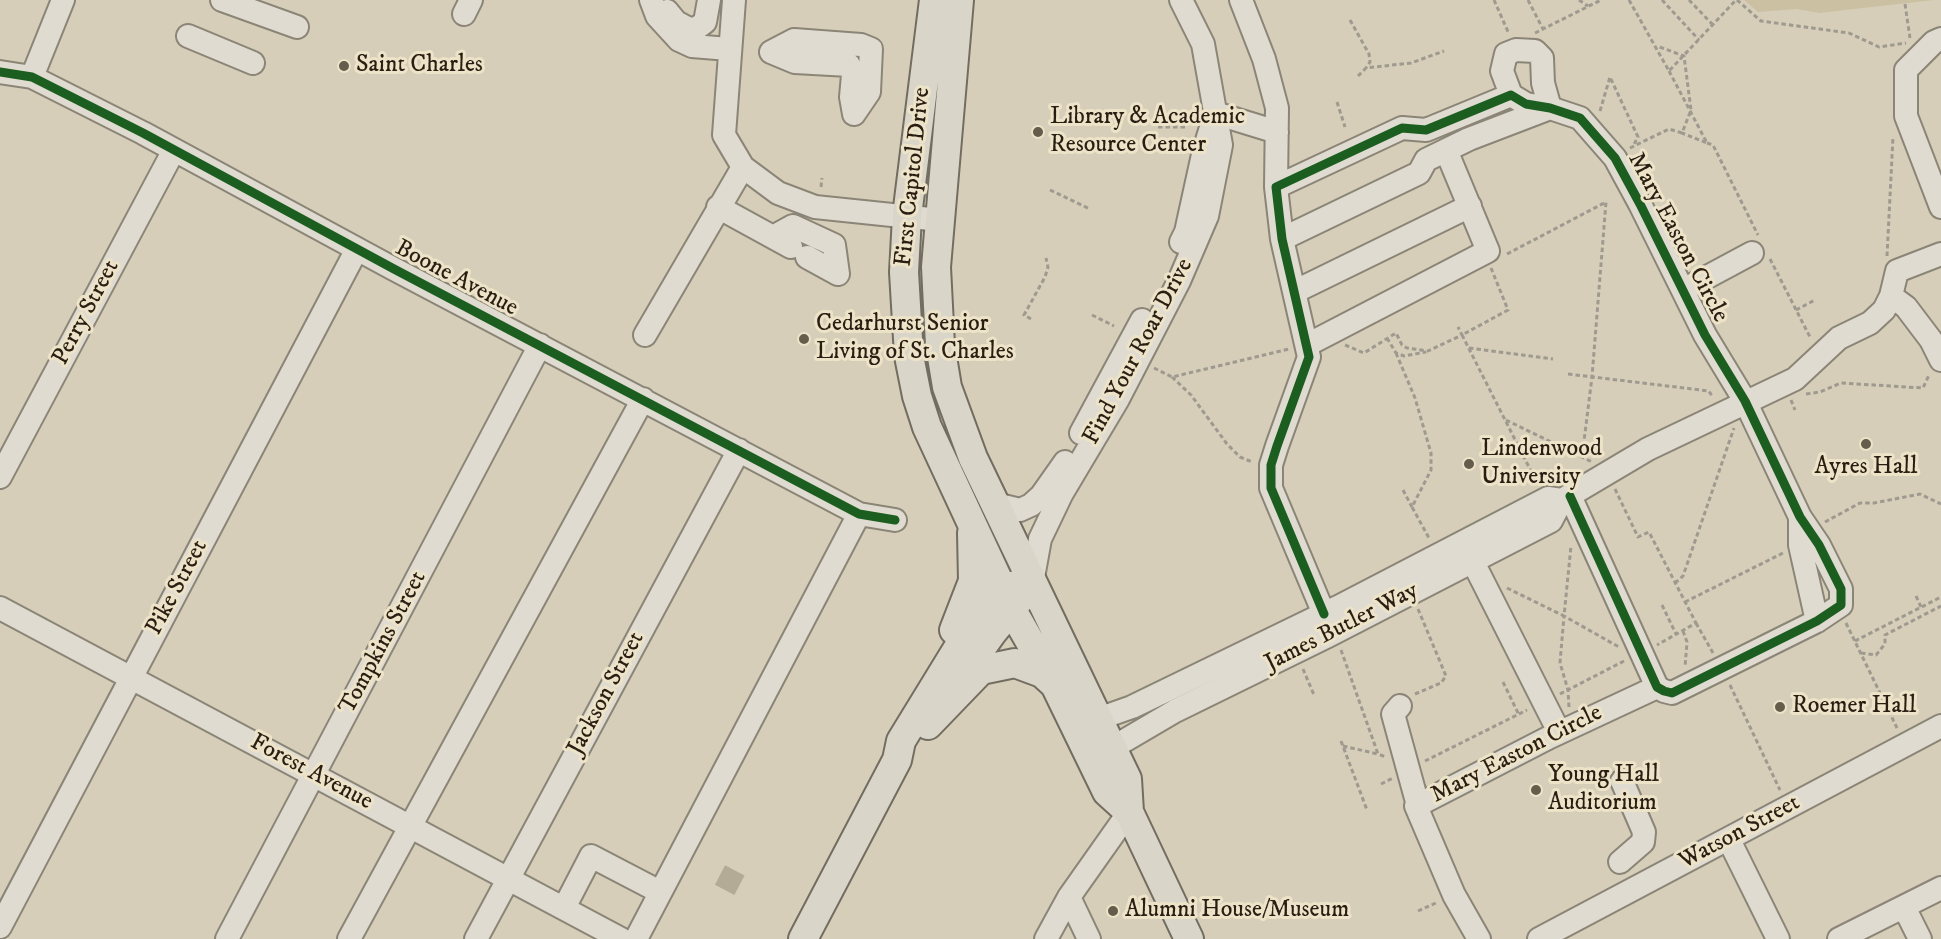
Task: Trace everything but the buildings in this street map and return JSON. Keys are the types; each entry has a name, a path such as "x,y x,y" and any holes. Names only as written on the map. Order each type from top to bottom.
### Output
{"main road":[{"name":"First Capitol Drive","path":"934,0 907,216 904,283 909,357 917,396 927,427 1008,598 1056,687 1107,792 1129,812"},
{"name":"First Capitol Drive","path":"959,0 937,278 940,345 947,387 960,426 995,504 1127,779 1129,812"},
{"path":"899,751 908,712 967,603 973,581 973,522"},
{"path":"803,939 899,751 977,617 1032,583"},
{"path":"899,751 912,748 992,633 1008,598"},
{"path":"928,725 981,670 1015,663 1042,673 1056,687"},
{"path":"1129,812 1189,939"}],"street":[{"path":"32,77 63,0"},
{"path":"222,0 297,27"},
{"path":"651,0 657,16 679,40 692,46 729,50"},
{"path":"659,0 676,22 688,29 705,22 709,0"},
{"path":"734,0 724,135 743,167 778,193 815,207 940,220"},
{"name":"Find Your Roar Drive","path":"1032,583 1040,539 1062,493 1118,399 1179,282 1207,216 1221,145 1203,44 1181,0"},
{"path":"1240,0 1263,59 1277,108 1276,187 1282,239 1296,291 1309,357 1276,446 1271,488 1329,623"},
{"path":"188,36 253,63"},
{"path":"1941,39 1934,42 1906,70 1906,116 1941,207"},
{"path":"771,52 794,40 861,45 871,49 869,92 854,114"},
{"path":"1276,187 1402,128 1426,130 1511,95 1502,71 1506,54 1523,42 1542,58 1543,83 1550,108 1446,150 1426,160 1419,173 1282,239"},
{"name":"Boone Avenue","path":"0,72 32,77 174,150 859,514 895,520"},
{"name":"Mary Easton Circle","path":"1479,939 1463,912 1416,806 1559,732 1657,687 1672,693 1817,621 1839,609 1842,602 1841,589 1803,531 1746,401 1705,334 1615,158 1580,118 1550,108 1526,104 1511,95"},
{"path":"1215,113 1277,132"},
{"name":"Find Your Roar Drive","path":"995,504 1020,510 1031,505 1041,496 1066,461 1158,291 1186,232 1204,150 1215,113"},
{"name":"Perry Street","path":"0,477 174,150"},
{"path":"1307,345 1486,258 1488,251 1446,150"},
{"path":"645,335 743,167"},
{"path":"718,207 790,247"},
{"path":"1296,291 1470,207"},
{"name":"Pike Street","path":"0,927 357,249"},
{"path":"1683,290 1752,254"},
{"name":"James Butler Way","path":"1112,748 1175,711 1296,652 1329,623 1438,555 1563,501 1648,448 1795,379 1839,338 1870,322 1884,310 1892,296 1897,271 1941,254"},
{"path":"1892,296 1906,307 1931,340 1940,357"},
{"name":"Tompkins Street","path":"227,939 540,345"},
{"path":"349,939 643,399"},
{"name":"Jackson Street","path":"476,939 739,450"},
{"path":"1563,501 1657,687"},
{"name":"James Butler Way","path":"1098,719 1132,707 1329,623 1475,568 1551,521 1563,501"},
{"path":"636,939 859,514"},
{"name":"Mary Easton Circle","path":"1803,531 1817,621"},
{"path":"1475,568 1559,732"},
{"name":"Forest Avenue","path":"0,608 621,939"},
{"path":"1400,706 1394,714 1416,798"},
{"name":"Watson Street","path":"1539,939 1941,726"},
{"path":"1620,862 1643,842 1644,832 1622,781"},
{"path":"1046,939 1069,897 1129,812"},
{"path":"1729,840 1778,939"},
{"path":"564,908 591,856 660,892"},
{"path":"1839,939 1941,888"},
{"path":"1069,897 1089,939"},
{"path":"1904,907 1920,939"}],"path":[{"path":"1500,0 1495,1 1523,42 1543,29 1601,0"},
{"path":"1528,0 1543,29"},
{"path":"1579,0 1588,6"},
{"path":"1599,116 1610,77 1638,137 1631,147 1669,129 1707,144 1670,71 1629,0"},
{"path":"1662,0 1699,40"},
{"path":"1689,0 1713,25"},
{"path":"1670,71 1736,0 1761,21 1849,33 1879,47 1911,42 1905,4"},
{"path":"1350,20 1369,54 1370,62 1358,76"},
{"path":"1655,46 1684,56"},
{"path":"1366,68 1411,63 1444,51"},
{"path":"1682,133 1691,110 1684,56"},
{"path":"1337,102 1345,127"},
{"path":"1158,127 1185,127"},
{"path":"1886,265 1892,206 1893,132"},
{"path":"821,187 822,178"},
{"path":"1050,190 1090,209"},
{"path":"1396,353 1414,356 1428,351 1508,310 1486,258 1606,202 1592,377 1582,457"},
{"path":"1031,318 1024,315 1045,277 1048,267 1046,258"},
{"path":"1796,310 1815,300"},
{"path":"1092,315 1114,326"},
{"path":"1458,327 1504,419 1563,501 1564,616 1560,663 1568,690 1570,709"},
{"path":"1361,352 1396,333 1402,345 1407,348 1428,351"},
{"path":"1387,338 1396,353 1418,407 1431,453 1431,470 1412,507"},
{"path":"1172,377 1307,345"},
{"path":"1468,348 1554,359"},
{"path":"1773,388 1811,394 1841,382 1923,388 1940,357"},
{"path":"1153,367 1172,377 1191,395 1240,457 1272,471"},
{"path":"1568,374 1709,391 1714,400"},
{"path":"1675,583 1683,576 1746,401"},
{"path":"1504,419 1596,464"},
{"path":"1613,485 1638,537 1649,532 1716,657"},
{"path":"1403,490 1438,555"},
{"path":"1685,602 1803,531 1860,503 1874,503 1920,494 1941,504"},
{"path":"1475,568 1623,650"},
{"path":"1400,706 1408,697 1441,683 1446,676 1411,593"},
{"path":"1916,596 1921,607"},
{"path":"1855,641 1941,597"},
{"path":"1662,605 1676,634"},
{"path":"1861,653 1876,655 1884,644 1886,634 1941,606"},
{"path":"1839,609 1902,737"},
{"path":"1329,623 1378,754"},
{"path":"1653,646 1696,623"},
{"path":"1683,631 1687,642 1684,687"},
{"path":"1296,652 1314,695"},
{"path":"1559,695 1633,656"},
{"path":"1726,677 1777,784"},
{"path":"1503,682 1518,714"},
{"path":"1381,784 1534,706"},
{"path":"1341,741 1367,810"},
{"path":"1343,746 1400,762 1408,770"},
{"path":"1417,905 1424,908"}],"shaded area":[{"path":"1744,0 1934,0 1819,13 1797,9 1758,12"}],"tunnel":[{"path":"720,875 741,886"}],"cycle path":[{"path":"0,72 32,77 143,133 394,269 859,514 895,520"},
{"path":"1324,614 1271,488 1271,465 1309,357 1282,239 1276,187 1402,128 1426,130 1511,95 1526,104 1550,108 1580,118 1615,158 1640,204 1705,335 1745,401 1800,517 1819,545 1841,589 1841,605 1817,621 1672,693 1664,691 1657,687 1570,496"}],"place":[{"name":"Saint Charles","path":"344,66"},
{"name":"Library & Academic Resource Center","path":"1038,132"},
{"name":"Cedarhurst Senior Living of St. Charles","path":"804,339"},
{"name":"Ayres Hall","path":"1866,444"},
{"name":"Lindenwood University","path":"1469,464"},
{"name":"Roemer Hall","path":"1780,707"},
{"name":"Young Hall Auditorium","path":"1536,790"},
{"name":"Alumni House/Museum","path":"1113,911"}]}
